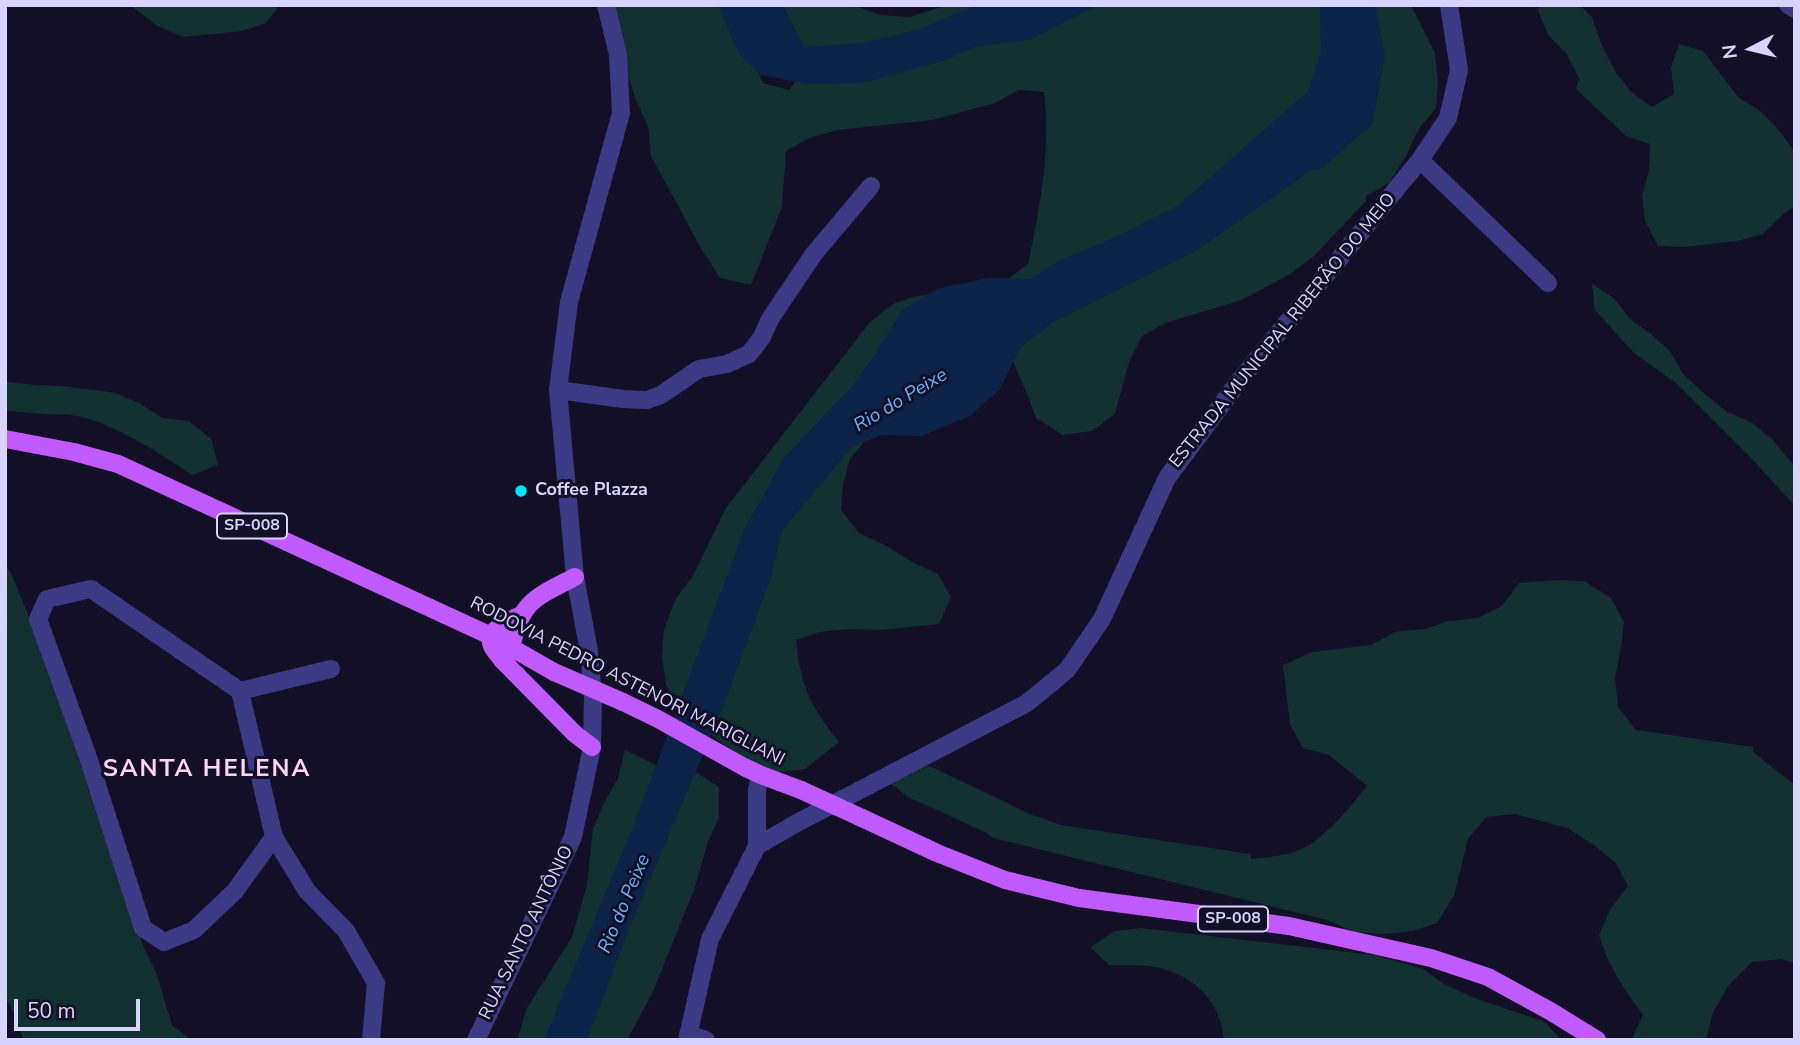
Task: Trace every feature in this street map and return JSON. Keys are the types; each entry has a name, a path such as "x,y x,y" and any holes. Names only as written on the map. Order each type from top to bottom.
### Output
{"main road":[{"name":"RODOVIA PEDRO ASTENORI MARIGLIANI","path":"5,439 75,452 118,464 491,636 555,671 658,719 752,771 801,790 937,853 1005,880 1080,898 1289,926 1431,958 1488,977 1597,1040"},
{"path":"575,578 541,594 521,615 500,626 491,636 490,642 502,660 574,733 592,747"},
{"path":"511,648 521,615"}],"street":[{"name":"RUA SANTO ANTÔNIO","path":"476,1040 573,837 592,747 593,697 589,652 575,578 558,390 569,302 621,113 618,55 606,5"},
{"name":"ESTRADA MUNICIPAL RIBERÃO DO MEIO","path":"757,846 794,824 1027,703 1068,670 1102,618 1167,478 1240,380 1420,160 1448,118 1459,70 1449,5"},
{"path":"1788,5 1795,9"},
{"path":"1420,160 1548,284"},
{"path":"558,390 647,400 661,395 699,369 727,364 749,354 813,255 871,186"},
{"path":"274,837 235,891 194,930 164,942 143,928 88,757 38,619 47,599 91,589 240,691 274,837 307,891 346,931 376,983 371,1040"},
{"path":"240,691 331,669"},
{"path":"706,1040 688,1037 710,939 757,846 757,789 752,771"}],"green space":[{"path":"126,5 280,5 266,23 242,31 183,37 156,25"},
{"path":"603,5 722,5 763,83 789,90 806,69 767,5 853,5 880,15 910,17 947,5 1411,5 1435,53 1438,83 1436,108 1418,130 1389,183 1366,196 1366,201 1313,257 1290,274 1242,300 1165,323 1142,336 1129,362 1115,414 1092,431 1063,435 1036,418 1007,346 868,437 850,459 843,485 841,510 859,533 938,574 951,597 939,624 820,632 796,640 808,695 839,742 805,769 771,773 744,761 678,708 666,685 662,655 664,630 676,598 693,576 726,508 870,322 893,304 917,296 981,289 1005,281 1028,264 1045,157 1044,92 1019,90 995,103 932,120 838,130 809,138 786,151 782,207 751,285 720,278 651,156 648,126 635,98"},
{"path":"1539,5 1580,5 1592,17 1602,46 1615,71 1631,92 1652,107 1674,94 1671,68 1679,44 1703,51 1738,97 1760,111 1795,152 1795,206 1763,234 1737,241 1685,247 1658,246 1645,221 1642,195 1649,171 1650,144 1626,136 1576,89 1579,78 1566,53 1548,35 1538,10"},
{"path":"1592,284 1614,298 1630,319 1670,351 1683,374 1705,394 1727,412 1751,422 1773,440 1795,467 1795,506 1677,384 1633,352 1595,310"},
{"path":"5,380 116,393 141,404 162,418 189,421 211,439 218,465 192,475 134,439 101,423 70,415 5,411"},
{"path":"5,564 94,774 136,924 156,972 172,1025 191,1040 24,1040 5,997"},
{"path":"1584,581 1611,598 1624,622 1615,678 1618,707 1636,730 1753,747 1753,752 1795,785 1795,963 1781,959 1752,962 1729,985 1713,1012 1706,1040 1631,1040 1643,1015 1617,977 1599,935 1611,908 1628,886 1616,863 1567,828 1515,814 1486,817 1468,839 1454,896 1437,923 1413,931 1384,934 1354,932 1327,920 993,838 908,797 886,780 919,761 1030,814 1061,825 1250,854 1251,859 1291,853 1322,836 1367,786 1329,755 1303,748 1290,724 1283,665 1312,652 1371,645 1395,632 1478,618 1502,606 1519,583"},
{"path":"625,750 670,772 697,773 719,787 719,817 708,842 694,890 652,994 627,1040 517,1040 527,1008 572,937 587,885 593,828 618,778"},
{"path":"1141,928 1375,955 1423,969 1444,984 1472,997 1545,1022 1561,1040 1224,1040 1213,1004 1188,980 1157,967 1109,965 1090,947 1115,931"}],"water":[{"path":"717,5 783,5 804,47 861,43 917,30 977,5 1098,5 1030,40 975,47 943,61 863,83 807,84 761,75 740,55"},
{"name":"Rio do Peixe","path":"1320,5 1375,5 1385,56 1373,123 1324,167 1309,172 1196,251 1053,322 1020,348 1000,389 970,416 922,436 882,435 853,446 782,532 770,581 721,712 631,924 587,1040 544,1040 635,822 744,530 783,459 854,384 902,310 937,289 988,278 1030,279 1059,261 1120,235 1179,205 1308,91 1321,52"}],"place":[{"name":"Coffee Plazza","path":"521,491"}],"district":[{"name":"SANTA HELENA","path":"207,770"}]}
